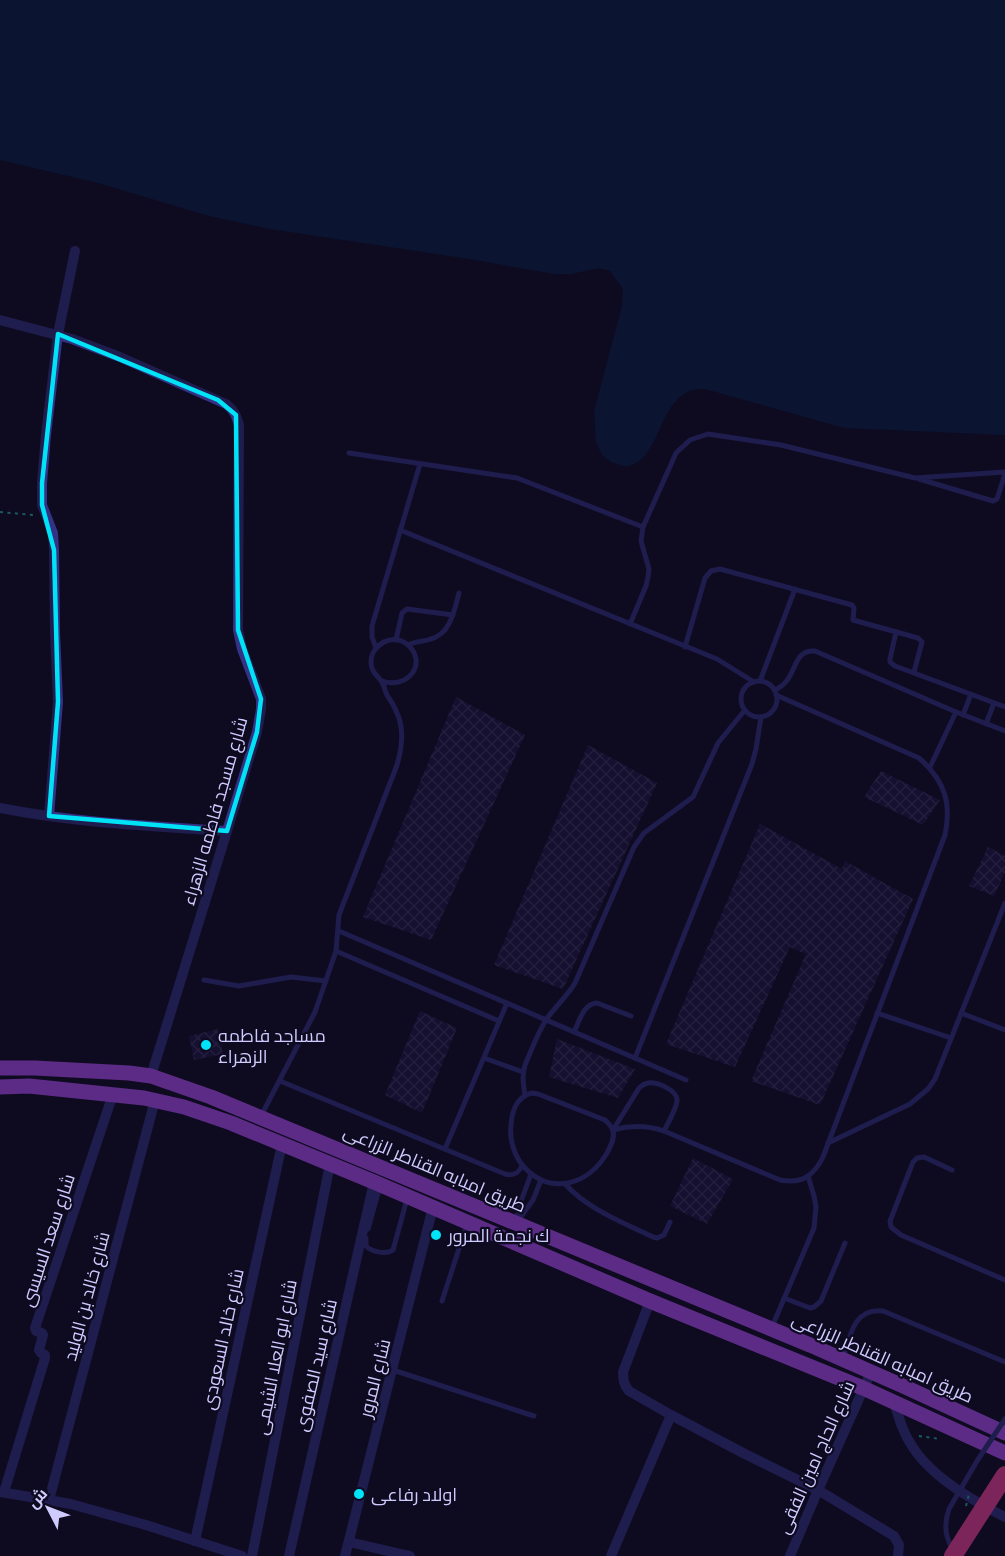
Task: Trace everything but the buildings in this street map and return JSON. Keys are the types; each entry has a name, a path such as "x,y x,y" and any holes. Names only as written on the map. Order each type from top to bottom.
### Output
{"highway":[{"path":"954,1554 1005,1475"}],"main road":[{"name":"طريق امبابه القناطر الزراعى","path":"0,1068 101,1071 151,1076 211,1097 842,1359 1005,1433"},
{"name":"طريق امبابه القناطر الزراعى","path":"0,1087 29,1086 155,1100 231,1123 408,1196 650,1301 863,1388 1005,1453"},
{"path":"510,1241 516,1224"}],"street":[{"path":"49,816 58,702 53,533 42,505 42,483 58,334 75,251"},
{"path":"0,320 58,334"},
{"name":"شارع مسجد فاطمه الزهراء","path":"58,334 120,357 210,397 233,409 237,415 239,436 238,630 242,649 261,699 261,709 257,732 151,1076"},
{"path":"0,808 86,821 227,831"},
{"name":"شارع سعد السيسى","path":"2,1492 45,1358 39,1350 43,1335 35,1328 113,1094"},
{"name":"شارع خالد بن الوليد","path":"49,1500 155,1100"},
{"name":"شارع خالد السعودى","path":"195,1540 282,1144"},
{"name":"شارع ابو العلا الشيمى","path":"252,1556 330,1164"},
{"name":"شارع سيد الصفوى","path":"289,1556 377,1183"},
{"name":"شارع المرور","path":"345,1556 433,1208"},
{"path":"650,1301 623,1372 622,1379 625,1386 670,1415 818,1490 894,1536 899,1545 898,1556"},
{"name":"شارع الحاج امين الفقى","path":"790,1556 871,1372"},
{"path":"894,1402 901,1425 912,1446 927,1465 945,1481 1005,1517"},
{"path":"611,1556 670,1415"},
{"path":"2,1492 71,1504 242,1556"},
{"path":"349,1542 410,1556"}],"lane":[{"path":"630,624 648,577 649,569 641,541 643,527 676,453 690,440 708,434 781,445 915,478 993,501 997,499 1005,473 915,478"},
{"path":"348,453 517,478 643,527"},
{"path":"376,648 372,637 372,626 420,464"},
{"path":"400,530 717,659 757,682 771,686 775,693 775,707 767,715 761,717 745,710 742,705 742,693 749,684 757,682"},
{"path":"685,647 705,578 711,571 720,569 852,605 853,620 918,638 922,642 914,672"},
{"path":"757,682 795,589"},
{"path":"408,645 437,637 450,624 459,593"},
{"path":"396,640 402,613 407,609 453,615"},
{"path":"896,632 891,662 895,666 1005,707"},
{"path":"396,640 408,645 413,651 415,667 405,681 390,684 376,676 371,662 372,655 381,643 396,640"},
{"path":"775,693 789,680 801,655 814,651 1005,731"},
{"path":"261,1117 311,1020 326,981 336,951 339,915 401,752 401,726 382,681"},
{"path":"613,1130 639,1126 652,1127 780,1180 799,1180 817,1168 946,828 948,806 944,792 930,767 919,758 775,693"},
{"path":"963,715 971,694"},
{"path":"986,724 994,703"},
{"path":"525,1095 523,1072 546,1019 575,983 639,839 693,797 718,743 745,710"},
{"path":"930,767 956,712"},
{"path":"635,1058 752,764 761,717"},
{"path":"828,1143 910,1104 928,1089 935,1079 1005,903"},
{"path":"998,919 1005,922"},
{"path":"339,931 686,1080"},
{"path":"336,951 499,1022"},
{"path":"204,980 239,986 291,977 326,981"},
{"path":"445,1149 507,1003"},
{"path":"574,1032 585,1008 592,1003 631,1016"},
{"path":"877,1013 951,1038"},
{"path":"961,1013 1005,1030"},
{"path":"484,1058 523,1072"},
{"path":"280,1081 505,1174 516,1174 522,1166"},
{"path":"613,1130 639,1088 648,1083 654,1083 671,1091 677,1100 664,1131"},
{"path":"531,1093 605,1120 613,1130 614,1138 605,1156 586,1177 565,1184 553,1184 541,1180 522,1166 516,1156 510,1130 511,1116 516,1103 531,1093"},
{"path":"952,1170 924,1157 917,1158 913,1162 890,1221 891,1227 901,1235 1005,1280"},
{"path":"516,1224 520,1204 531,1174"},
{"path":"771,1329 814,1228 816,1207 808,1176"},
{"path":"516,1224 533,1200 541,1180"},
{"path":"377,1183 365,1242 372,1251 387,1253 395,1247 408,1196"},
{"path":"565,1184 600,1211 653,1237 664,1235 670,1222"},
{"path":"442,1301 468,1223"},
{"path":"784,1298 810,1308 818,1305 845,1242"},
{"path":"842,1359 858,1319 875,1310 883,1311 1005,1362"},
{"path":"393,1370 534,1416"},
{"path":"954,1554 946,1536 948,1509 1005,1419"}],"path":[{"path":"0,512 46,516"}],"highlighted area":[{"path":"58,334 218,400 236,415 238,630 261,699 257,732 227,831 49,816 58,702 54,550 42,505 42,483"}],"water":[{"path":"0,0 1005,0 1005,435 844,428 705,389 698,389 687,392 673,404 642,459 627,467 611,462 602,455 596,442 594,411 622,306 623,289 610,271 600,268 571,274 554,274 270,229 209,216 98,183 0,160"}],"place":[{"name":"مساجد فاطمه الزهراء","path":"206,1045"},
{"name":"ك نجمة المرور","path":"436,1235"},
{"name":"اولاد رفاعى","path":"359,1494"}]}
